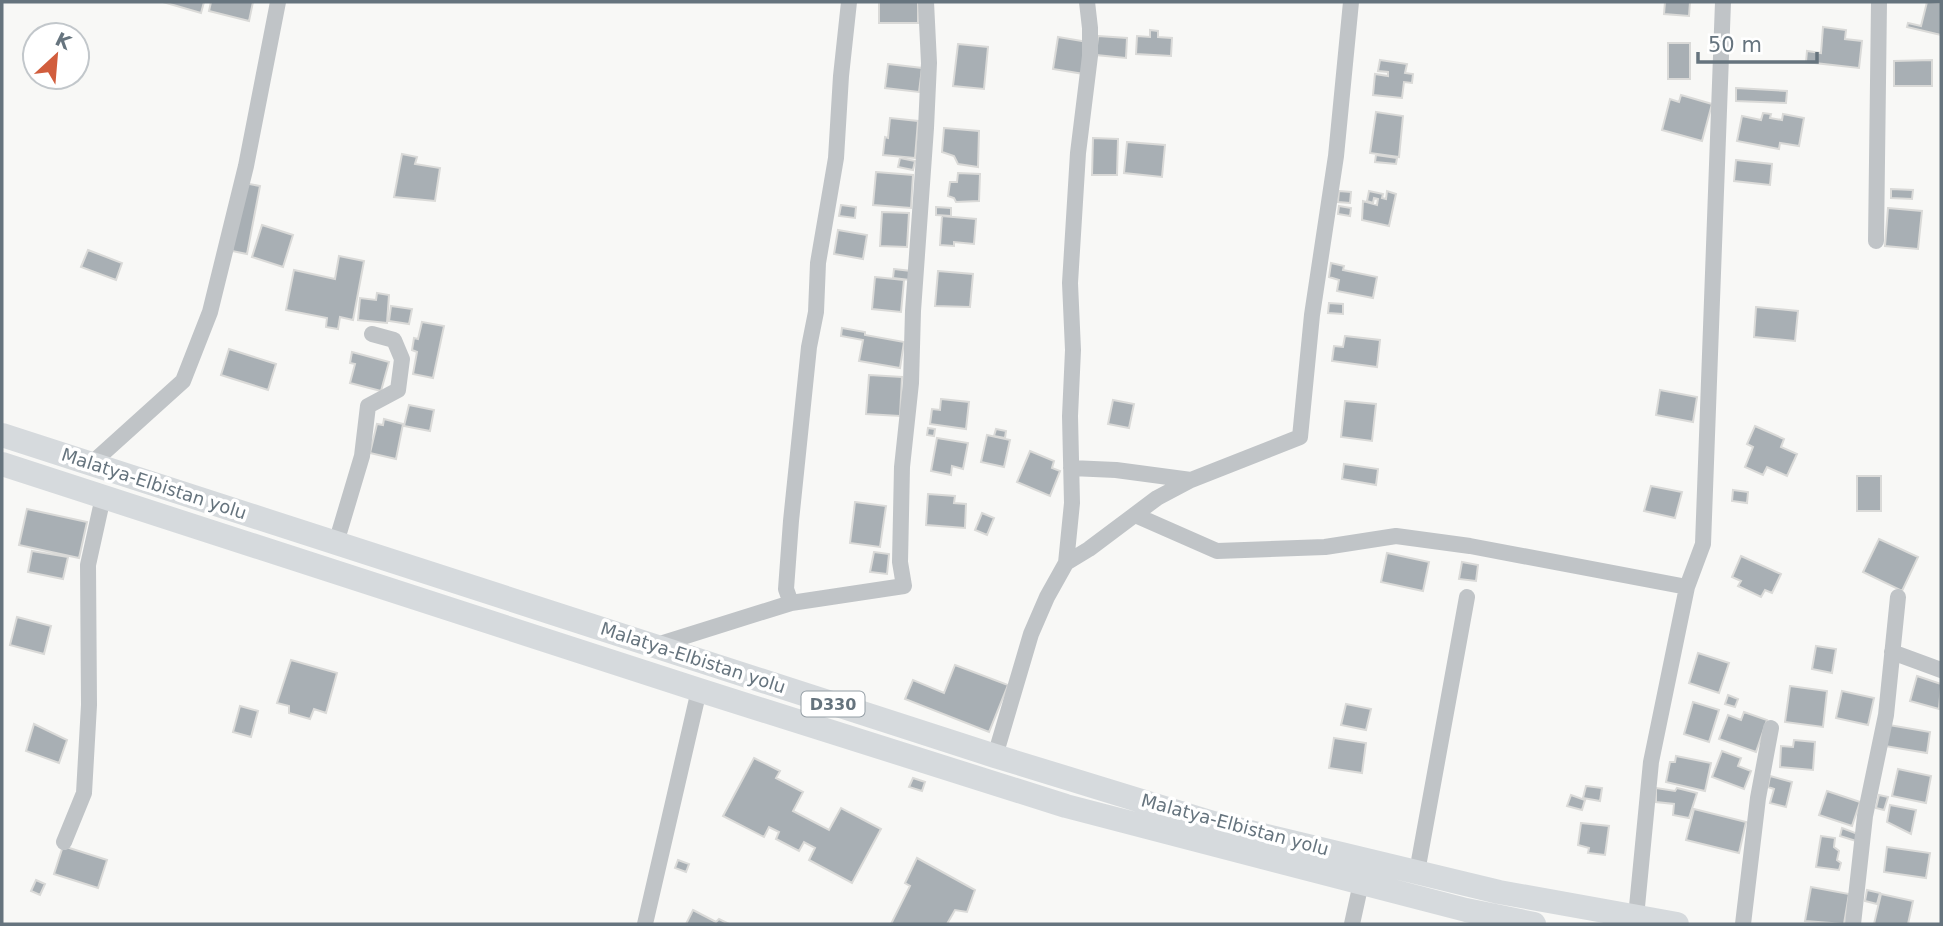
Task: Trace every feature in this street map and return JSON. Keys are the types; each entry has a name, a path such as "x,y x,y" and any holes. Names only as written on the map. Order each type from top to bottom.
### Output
{"main road":[{"name":"Malatya-Elbistan yolu","path":"2,435 995,756 1213,823 1499,892 1677,924"},
{"name":"Malatya-Elbistan yolu","path":"2,464 1066,806 1466,910 1534,924"}],"street":[{"path":"91,464 183,381 210,312 246,166 278,2"},
{"path":"791,603 786,589 791,521 809,347 816,312 818,263 836,158 849,2"},
{"path":"654,646 791,603 904,586 901,562 902,467 911,383 913,312 927,115 929,63 926,2"},
{"path":"995,756 1031,634 1066,563 1072,503 1070,416 1073,350 1070,283 1083,103 1090,56 1087,2"},
{"path":"1066,563 1089,550 1157,498 1191,480 1300,437 1312,315 1336,156 1351,2"},
{"path":"1636,917 1651,762 1687,587 1703,544 1723,2"},
{"path":"1876,241 1879,2"},
{"path":"336,543 362,456 368,406 398,390 402,359 394,340 373,334"},
{"path":"1071,468 1116,470 1191,480"},
{"path":"64,842 84,793 89,705 88,565 103,497"},
{"path":"1135,515 1217,551 1325,547 1396,537 1470,546 1687,587"},
{"path":"1417,872 1467,597"},
{"path":"1853,924 1865,816 1886,715 1898,597"},
{"path":"1892,652 1941,670"},
{"path":"645,924 699,690"},
{"path":"1743,924 1758,798 1770,728"},
{"path":"1352,924 1361,883"}],"building":[{"path":"163,2 204,2 201,13"},
{"path":"211,2 253,2 249,21 209,11"},
{"path":"879,2 918,2 918,23 879,23"},
{"path":"1665,2 1690,2 1689,16 1664,14"},
{"path":"1927,2 1941,3 1941,35 1907,27 1908,23 1921,26"},
{"path":"1823,27 1846,30 1845,39 1862,41 1859,68 1806,62 1807,51 1821,53"},
{"path":"1150,30 1158,31 1158,37 1172,38 1171,56 1136,54 1137,36 1150,37"},
{"path":"1098,36 1127,38 1126,58 1096,55"},
{"path":"1058,37 1088,42 1084,74 1053,69"},
{"path":"1668,43 1690,43 1690,79 1668,79"},
{"path":"958,44 988,47 984,89 953,86"},
{"path":"1380,60 1407,64 1405,73 1413,74 1412,83 1404,82 1402,98 1373,95 1375,74 1388,76 1388,72 1378,71"},
{"path":"1932,60 1932,86 1894,86 1894,61"},
{"path":"888,64 922,68 919,92 885,88"},
{"path":"1736,88 1787,91 1786,103 1736,101"},
{"path":"1681,95 1712,104 1702,141 1662,130 1670,99 1679,102"},
{"path":"1376,112 1403,116 1399,157 1370,153"},
{"path":"1763,113 1771,114 1770,118 1782,120 1783,114 1804,118 1799,146 1780,143 1779,149 1737,141 1742,116 1761,120"},
{"path":"890,118 918,121 915,158 883,155"},
{"path":"944,128 979,131 978,167 958,164 954,156 942,152"},
{"path":"1093,138 1118,139 1117,175 1092,175"},
{"path":"1127,142 1165,145 1162,177 1124,173"},
{"path":"402,154 417,157 415,164 440,168 435,201 394,197"},
{"path":"1376,155 1397,158 1396,164 1375,162"},
{"path":"900,158 915,161 913,170 898,167"},
{"path":"1736,160 1772,164 1770,185 1734,181"},
{"path":"876,172 913,175 911,208 873,205"},
{"path":"958,173 980,174 979,201 956,202 948,196 950,182 957,182"},
{"path":"244,183 260,186 247,254 232,251"},
{"path":"1891,189 1913,190 1912,199 1891,198"},
{"path":"1339,191 1351,192 1350,203 1338,202"},
{"path":"1369,191 1383,194 1382,198 1386,199 1387,191 1396,194 1389,226 1362,220 1363,201 1377,205 1378,199 1374,198 1373,203 1367,201"},
{"path":"841,205 856,207 855,218 839,216"},
{"path":"1339,206 1351,208 1350,216 1338,214"},
{"path":"936,207 951,208 951,216 936,215"},
{"path":"1888,208 1922,211 1918,249 1885,246"},
{"path":"882,212 909,213 907,247 880,246"},
{"path":"942,216 976,219 974,244 954,242 954,246 940,245"},
{"path":"262,225 293,235 283,267 252,257"},
{"path":"838,230 867,235 863,259 834,254"},
{"path":"88,250 122,263 116,280 81,267"},
{"path":"339,256 364,261 353,320 340,317 338,329 326,327 327,318 286,310 294,270 335,279"},
{"path":"1331,263 1344,266 1343,270 1377,277 1373,298 1337,291 1339,280 1329,277"},
{"path":"894,269 911,271 910,280 893,278"},
{"path":"938,271 973,274 970,307 935,306"},
{"path":"875,277 904,280 901,312 872,309"},
{"path":"377,293 389,295 387,323 358,320 360,298 376,300"},
{"path":"1329,303 1343,304 1343,314 1328,313"},
{"path":"391,306 412,309 409,324 389,321"},
{"path":"1756,307 1798,311 1795,341 1754,337"},
{"path":"422,322 444,326 433,378 413,374 417,352 412,350 414,338 418,339"},
{"path":"842,328 904,342 900,368 859,361 863,340 841,336"},
{"path":"1345,336 1380,340 1377,367 1332,361 1334,346 1343,347"},
{"path":"229,349 276,364 268,390 221,375"},
{"path":"352,352 389,362 381,391 350,383 355,364 350,363"},
{"path":"869,375 902,377 900,416 866,414"},
{"path":"1660,390 1697,397 1693,422 1656,415"},
{"path":"941,399 969,402 966,429 930,424 932,409 940,410"},
{"path":"1113,400 1134,404 1129,428 1108,424"},
{"path":"1345,401 1376,404 1372,441 1341,437"},
{"path":"409,405 434,410 430,431 404,426"},
{"path":"384,419 403,424 396,459 370,453 377,424 383,425"},
{"path":"1755,426 1784,439 1781,447 1797,454 1787,476 1767,467 1763,475 1745,467 1753,447 1747,444"},
{"path":"928,428 935,429 934,436 927,435"},
{"path":"996,429 1006,431 1005,438 994,436"},
{"path":"987,435 1010,440 1004,467 981,462"},
{"path":"937,438 968,443 963,469 952,466 951,475 931,471"},
{"path":"1030,451 1054,461 1052,468 1060,471 1050,496 1017,482"},
{"path":"1344,464 1378,469 1376,485 1342,479"},
{"path":"1857,476 1881,476 1881,511 1857,511"},
{"path":"1651,486 1682,492 1675,518 1644,511"},
{"path":"1733,490 1748,492 1747,503 1732,501"},
{"path":"928,494 955,496 954,503 966,504 965,528 926,525"},
{"path":"855,502 886,506 880,547 850,543"},
{"path":"27,509 87,522 79,558 19,545"},
{"path":"982,513 994,518 987,535 975,530"},
{"path":"1879,539 1918,557 1902,591 1863,572"},
{"path":"32,551 68,557 63,579 28,572"},
{"path":"874,552 889,554 887,574 870,572"},
{"path":"1387,553 1429,562 1423,591 1381,582"},
{"path":"1741,556 1781,574 1772,593 1765,590 1761,597 1738,586 1741,581 1732,577"},
{"path":"1462,562 1478,565 1476,581 1459,579"},
{"path":"17,617 51,626 44,654 10,645"},
{"path":"1816,646 1836,649 1832,673 1812,669"},
{"path":"1698,653 1729,663 1719,693 1689,683"},
{"path":"291,660 337,673 326,713 314,709 310,719 289,713 289,706 277,703"},
{"path":"955,665 1008,685 989,732 905,699 913,680 944,693"},
{"path":"1917,676 1941,684 1939,709 1910,701"},
{"path":"1790,686 1827,691 1823,727 1785,722"},
{"path":"1842,691 1874,698 1868,725 1836,718"},
{"path":"1728,695 1738,699 1735,707 1725,704"},
{"path":"1693,702 1719,710 1709,742 1684,734"},
{"path":"1346,704 1371,709 1366,730 1341,725"},
{"path":"240,706 258,711 251,737 233,732"},
{"path":"1744,712 1767,720 1756,752 1719,739 1728,715 1741,720"},
{"path":"34,724 67,740 59,763 26,751"},
{"path":"1889,725 1930,732 1927,753 1885,746"},
{"path":"1334,738 1366,743 1362,773 1329,768"},
{"path":"1794,740 1815,742 1813,770 1780,767 1781,746 1793,747"},
{"path":"1722,751 1741,758 1738,766 1751,771 1744,789 1712,777"},
{"path":"1676,756 1711,763 1705,791 1666,782 1670,762 1675,762"},
{"path":"754,758 780,771 776,778 803,792 793,811 829,830 841,808 881,829 852,883 809,860 815,848 804,842 799,851 776,839 779,832 769,827 764,837 723,816"},
{"path":"1898,769 1931,776 1926,803 1892,796"},
{"path":"1770,776 1792,782 1786,807 1770,803 1774,789 1768,787"},
{"path":"913,778 925,782 922,791 909,787"},
{"path":"1586,786 1602,788 1600,801 1583,798"},
{"path":"1656,788 1675,791 1677,788 1697,793 1689,818 1673,815 1674,804 1656,802"},
{"path":"1827,791 1860,802 1852,826 1819,815"},
{"path":"1571,795 1585,800 1582,810 1567,806"},
{"path":"1879,795 1888,797 1884,810 1876,808"},
{"path":"1890,805 1916,810 1911,834 1887,822"},
{"path":"1694,809 1746,822 1739,853 1686,840"},
{"path":"1581,823 1609,826 1605,855 1588,853 1589,848 1578,845"},
{"path":"1842,828 1858,834 1856,841 1840,836"},
{"path":"1821,836 1835,838 1834,847 1839,851 1837,860 1841,863 1839,870 1816,867"},
{"path":"63,846 107,860 98,888 54,874"},
{"path":"1887,847 1930,853 1926,878 1884,872"},
{"path":"917,858 975,890 967,912 955,910 947,924 891,924 910,886 905,883"},
{"path":"678,860 689,864 686,872 675,868"},
{"path":"36,880 45,884 40,895 31,891"},
{"path":"1811,887 1849,894 1844,924 1805,921"},
{"path":"1867,890 1880,893 1877,904 1865,901"},
{"path":"1881,894 1913,901 1908,924 1874,924"},
{"path":"693,910 716,922 719,919 729,924 686,924"}]}
